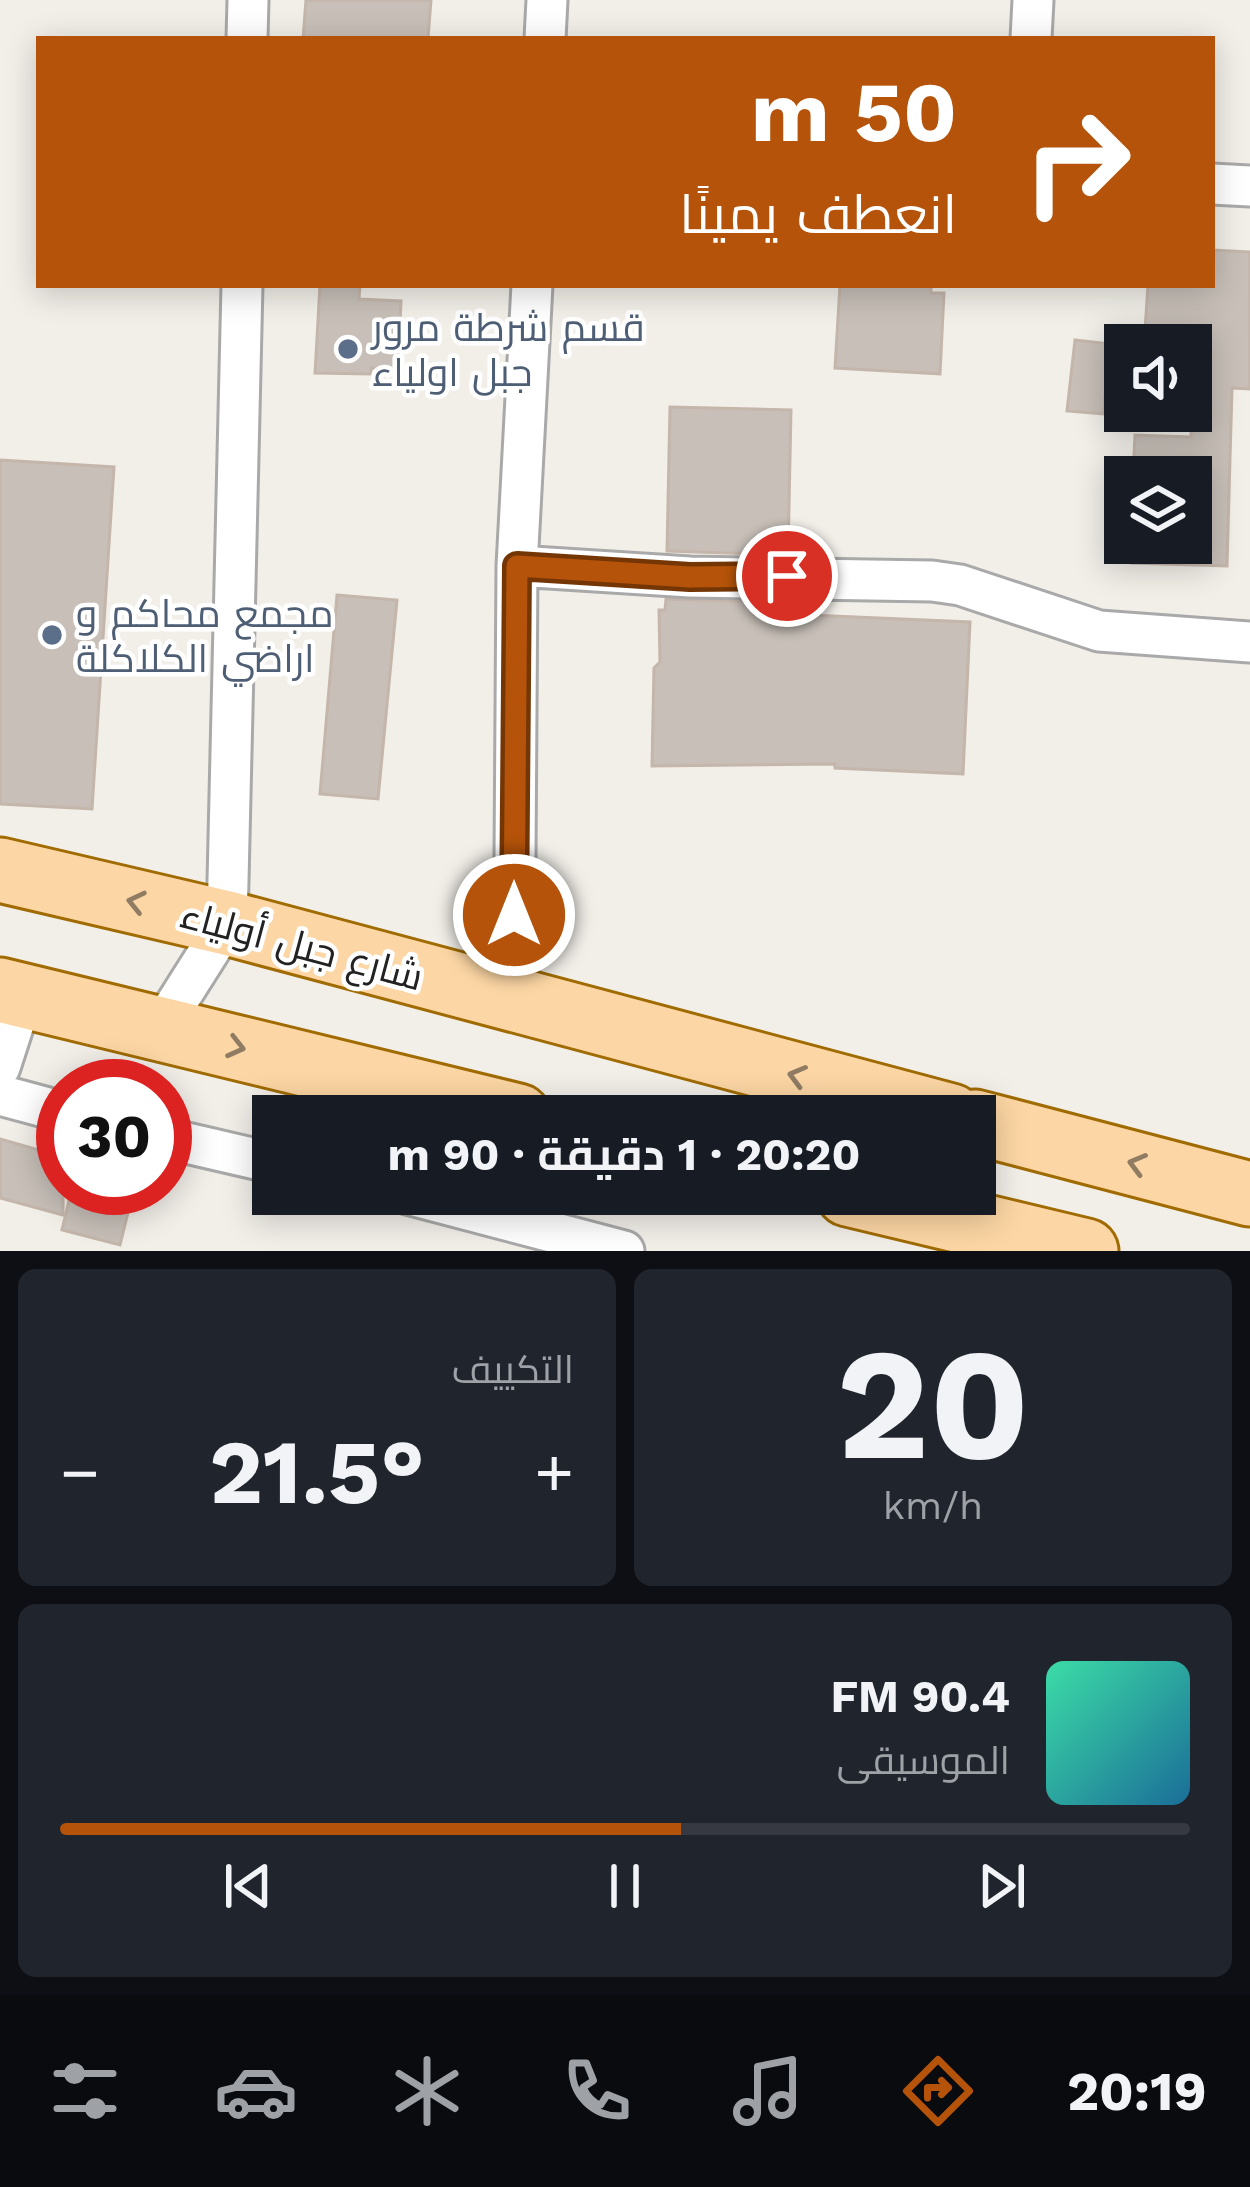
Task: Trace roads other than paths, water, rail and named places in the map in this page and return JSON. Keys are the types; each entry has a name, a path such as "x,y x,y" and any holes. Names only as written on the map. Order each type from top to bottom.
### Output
{"main road":[{"name":"شارع جبل أولياء","path":"0,870 227,923 870,1095"},
{"path":"12,993 160,1029 341,1095"},
{"path":"996,1127 1250,1194"},
{"path":"900,1215 950,1235 1087,1251"}],"street":[{"path":"248,0 248,36"},
{"path":"545,36 547,0"},
{"path":"1031,36 1033,0"},
{"path":"1215,184 1250,186"},
{"path":"160,1029 227,923 242,288"},
{"path":"514,1002 517,566 532,288"},
{"path":"517,566 690,577 932,580 1100,631 1250,641"},
{"path":"0,1067 12,993"},
{"path":"0,1095 36,1105"},
{"path":"192,1144 252,1158"},
{"path":"458,1215 513,1237 624,1251"}],"place":[{"name":"قسم شرطة مرور جبل اولياء","path":"348,349"},
{"name":"مجمع محاكم و اراضي الكلاكلة","path":"52,635"}]}
